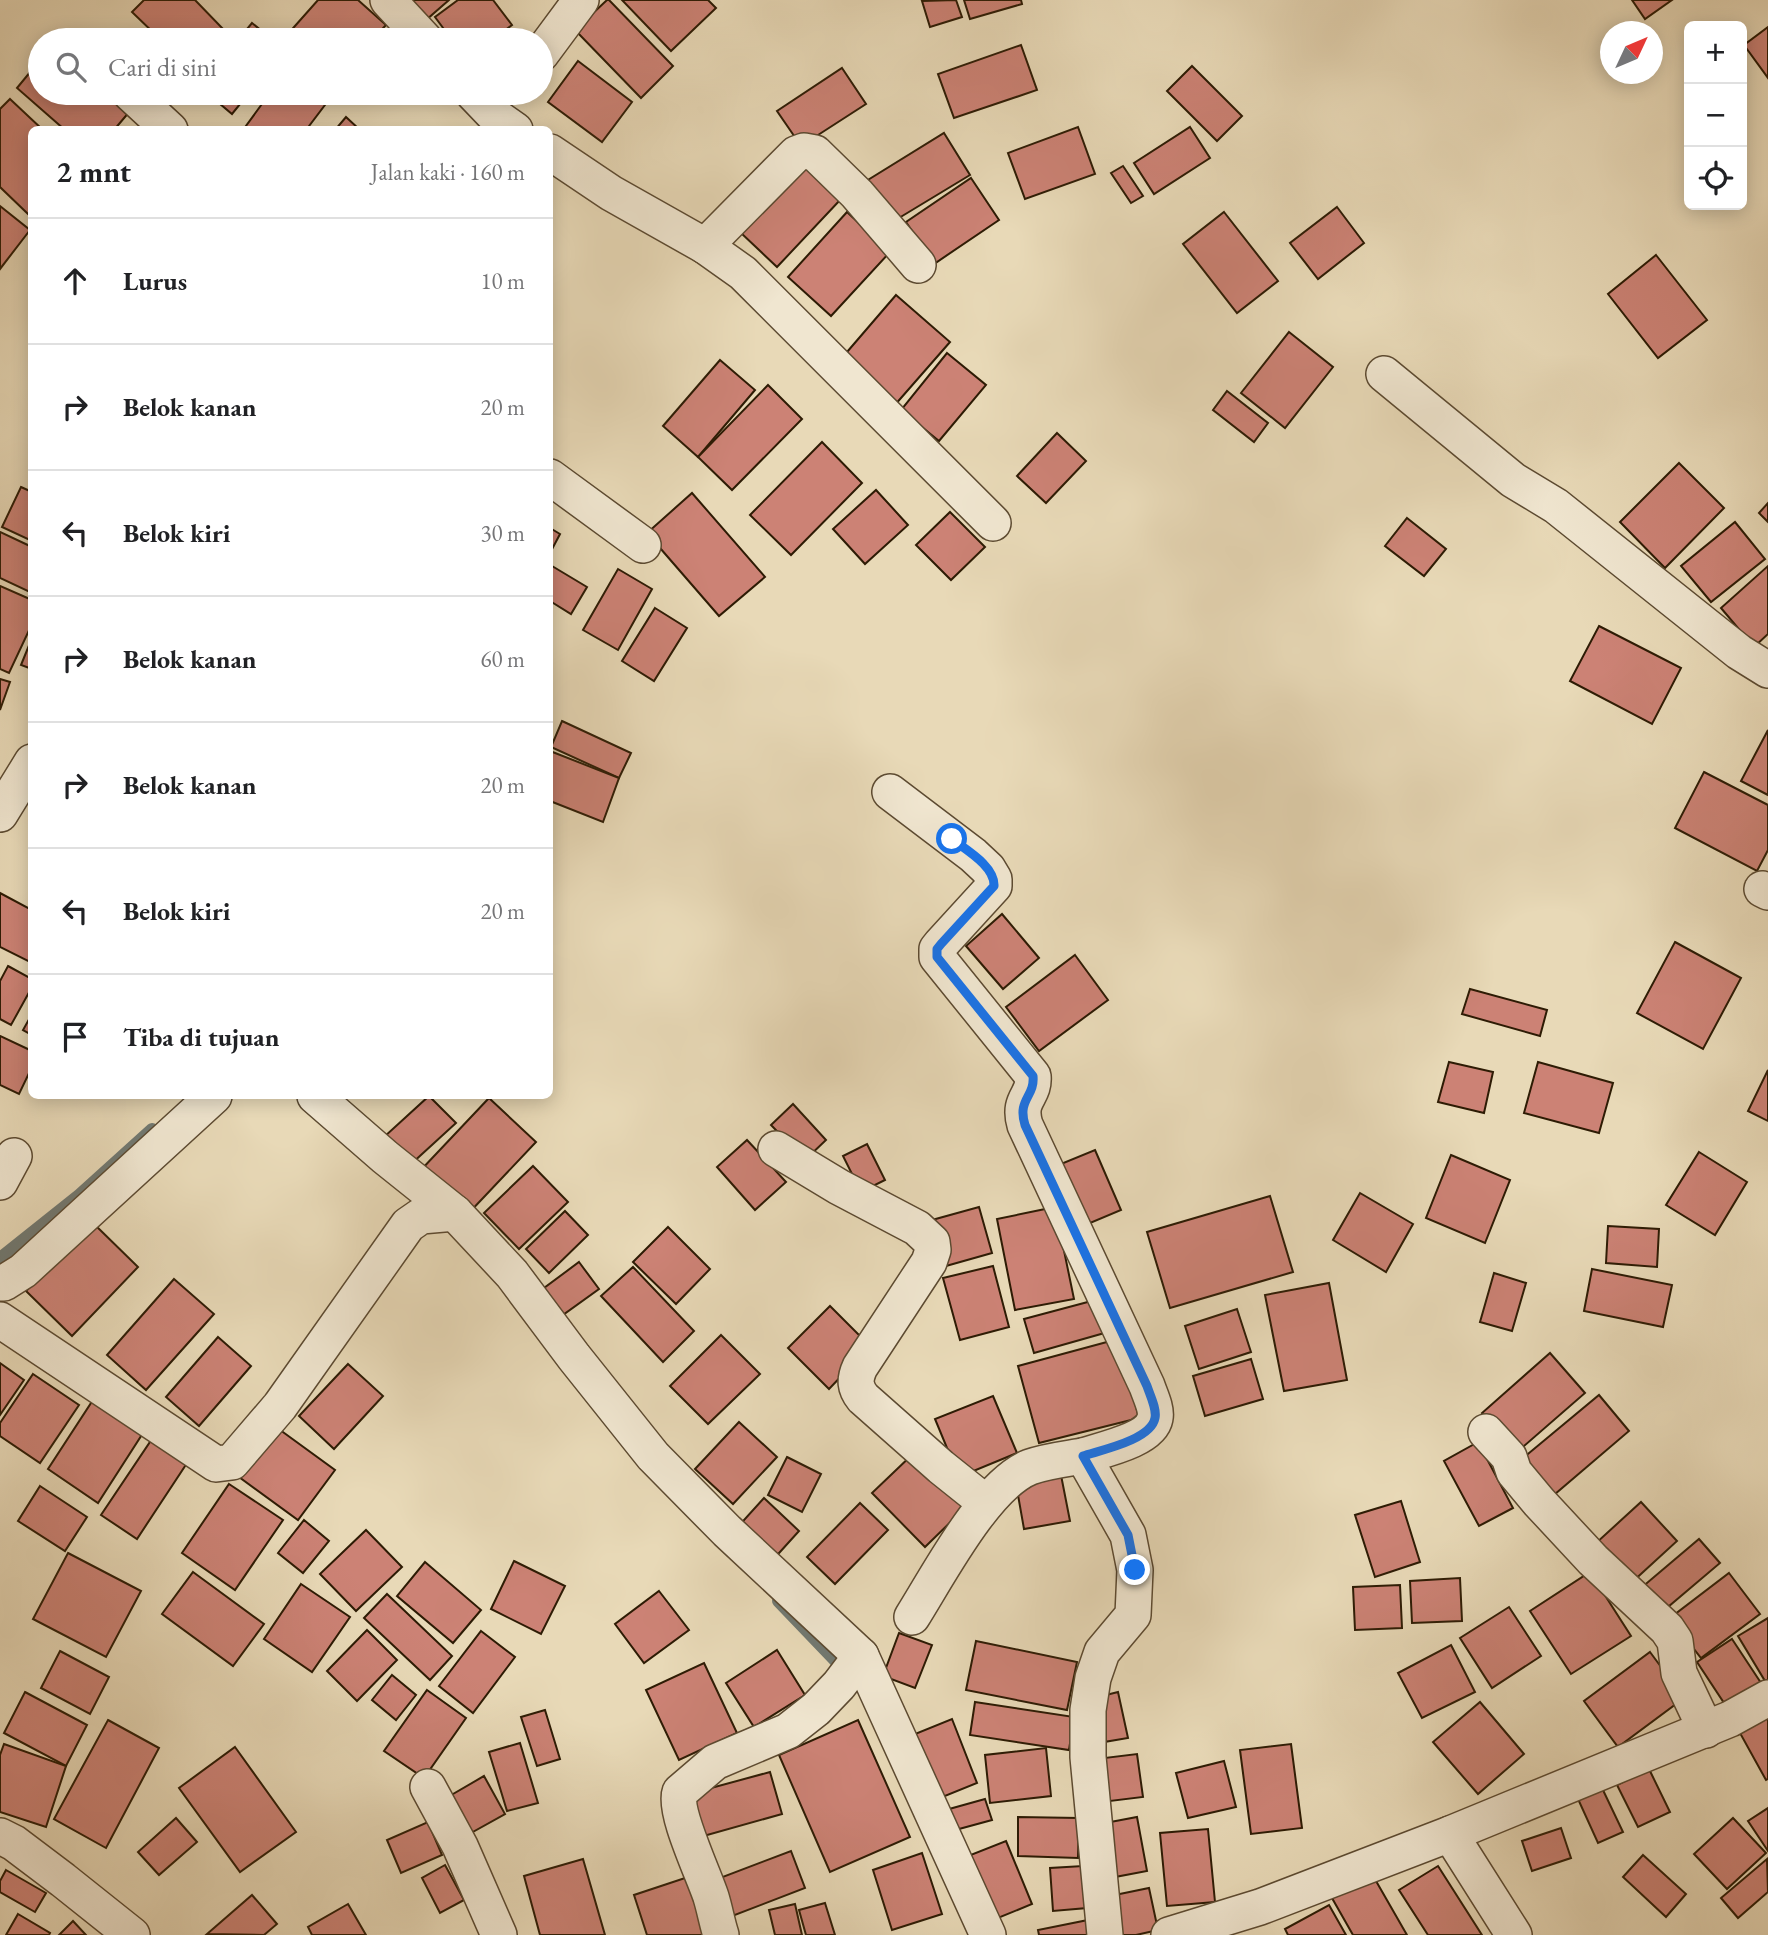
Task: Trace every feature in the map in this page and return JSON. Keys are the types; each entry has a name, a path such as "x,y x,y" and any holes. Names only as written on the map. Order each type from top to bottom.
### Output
{"street":[{"path":"388,0 414,28"},
{"path":"553,38 581,0"},
{"path":"143,105 166,126"},
{"path":"705,246 796,154 804,151 816,153 849,186 918,265"},
{"path":"553,154 611,193 705,246 743,273 993,523"},
{"path":"1384,374 1513,480 1556,506 1739,652 1768,670"},
{"path":"553,479 643,545"},
{"path":"890,792 973,855 994,879 994,886 987,895 937,949 937,957 1033,1076 1032,1087 1022,1107 1025,1125 1147,1386 1156,1418 1153,1425 1134,1439 1083,1456 1030,1467 1005,1484 969,1526 912,1617"},
{"path":"0,1283 23,1271 211,1099"},
{"path":"318,1099 385,1157 442,1214 512,1274 653,1456 727,1531 852,1667 988,1935"},
{"path":"776,1149 839,1187 917,1228 932,1242 931,1257 860,1367 855,1381 856,1387 863,1398 986,1503"},
{"path":"0,1320 216,1464 232,1462 280,1406 408,1225 442,1214"},
{"path":"1486,1432 1509,1457 1514,1472 1539,1502 1593,1560 1667,1629 1675,1641 1679,1673 1706,1730"},
{"path":"1083,1456 1128,1535 1135,1570 1133,1615 1102,1652 1093,1678 1088,1710 1088,1757 1105,1935"},
{"path":"721,1935 711,1898 681,1817 678,1798 680,1792 715,1762 788,1731 816,1709 852,1667"},
{"path":"1169,1935 1267,1921 1450,1834 1706,1730 1768,1698"},
{"path":"428,1787 460,1846 499,1935"},
{"path":"1450,1834 1514,1935"},
{"path":"0,1836 14,1843 132,1935"}],"building":[{"path":"144,0 195,0 222,28 149,28 132,12"},
{"path":"318,0 358,0 386,25 383,28 293,28"},
{"path":"408,0 449,0 426,20"},
{"path":"458,0 493,0 512,25 508,28 443,28 435,17"},
{"path":"607,0 673,66 641,98 575,30"},
{"path":"622,0 708,0 716,8 671,51"},
{"path":"956,0 962,17 930,27 922,1"},
{"path":"964,0 1021,0 1022,4 970,19"},
{"path":"1632,0 1672,0 1645,19"},
{"path":"1768,27 1768,78 1747,49 1747,43"},
{"path":"1021,45 1037,90 954,118 938,74"},
{"path":"578,61 632,102 602,142 552,105 553,95"},
{"path":"1192,66 1242,116 1217,141 1167,91"},
{"path":"842,68 866,104 801,146 777,111"},
{"path":"28,75 28,98 17,88"},
{"path":"10,99 39,126 28,126 28,214 0,187 0,109"},
{"path":"36,105 123,105 130,111 117,126 60,126"},
{"path":"221,105 239,105 232,114"},
{"path":"261,105 325,105 309,126 246,126"},
{"path":"346,117 356,126 338,126"},
{"path":"1078,127 1095,174 1025,199 1008,153"},
{"path":"1190,127 1210,158 1154,194 1134,163"},
{"path":"944,133 970,175 889,224 863,183"},
{"path":"803,165 841,199 777,267 741,233"},
{"path":"1123,166 1143,196 1131,203 1111,173"},
{"path":"971,178 999,220 934,264 906,222"},
{"path":"0,206 28,228 28,233 0,269"},
{"path":"1337,207 1364,243 1318,279 1290,243"},
{"path":"847,212 890,252 831,316 788,277"},
{"path":"1224,212 1278,281 1237,313 1183,244"},
{"path":"1656,255 1707,320 1658,358 1608,294"},
{"path":"896,295 950,342 894,406 841,359"},
{"path":"1289,332 1333,367 1285,428 1241,393"},
{"path":"947,353 986,385 939,441 901,410"},
{"path":"720,360 755,390 698,457 663,426"},
{"path":"768,385 802,419 732,490 698,457"},
{"path":"1227,391 1268,423 1254,442 1213,410"},
{"path":"1057,433 1086,461 1046,503 1017,476"},
{"path":"822,442 862,483 791,555 750,515"},
{"path":"1679,463 1724,508 1665,568 1620,522"},
{"path":"21,487 28,490 28,539 2,527"},
{"path":"876,490 908,525 865,564 833,529"},
{"path":"692,493 765,577 719,616 647,533"},
{"path":"1768,503 1768,522 1759,513"},
{"path":"950,512 985,547 951,580 916,545"},
{"path":"1407,518 1446,549 1424,576 1385,546"},
{"path":"1735,522 1765,559 1711,602 1681,566"},
{"path":"553,530 560,534 553,547"},
{"path":"0,532 28,545 28,591 0,578"},
{"path":"1768,566 1768,634 1754,647 1721,608"},
{"path":"553,567 587,587 571,614 553,603"},
{"path":"618,569 652,589 618,650 583,630"},
{"path":"0,586 28,598 28,633 9,673 0,669"},
{"path":"655,608 687,628 654,681 622,661"},
{"path":"1599,626 1681,668 1652,724 1570,681"},
{"path":"28,648 28,668 21,665"},
{"path":"0,679 10,682 0,710"},
{"path":"562,721 631,753 619,778 553,748"},
{"path":"1768,730 1768,795 1741,781"},
{"path":"553,752 619,778 603,822 553,802"},
{"path":"1704,772 1768,805 1768,850 1757,871 1675,828"},
{"path":"0,893 28,908 28,961 0,947"},
{"path":"1002,914 1039,958 1003,989 966,946"},
{"path":"1675,942 1741,978 1703,1049 1637,1013"},
{"path":"1075,955 1108,1000 1039,1051 1006,1007"},
{"path":"8,966 28,977 28,994 11,1025 0,1019 0,981"},
{"path":"1470,989 1547,1010 1540,1036 1462,1014"},
{"path":"0,1036 28,1049 28,1075 19,1094 0,1085"},
{"path":"1449,1062 1493,1072 1484,1113 1438,1102"},
{"path":"1538,1062 1613,1083 1599,1133 1524,1113"},
{"path":"1768,1070 1768,1121 1748,1111"},
{"path":"426,1099 432,1099 456,1123 410,1165 384,1137"},
{"path":"488,1099 536,1142 466,1216 419,1172"},
{"path":"793,1104 826,1140 805,1160 771,1125"},
{"path":"747,1140 786,1182 755,1210 717,1167"},
{"path":"867,1144 885,1180 861,1192 843,1156"},
{"path":"1095,1150 1121,1210 1083,1226 1056,1166"},
{"path":"1699,1152 1747,1182 1715,1235 1666,1205"},
{"path":"1451,1155 1510,1180 1485,1243 1426,1218"},
{"path":"533,1166 568,1202 519,1249 484,1213"},
{"path":"1360,1193 1413,1224 1386,1272 1333,1240"},
{"path":"1270,1196 1293,1272 1170,1308 1147,1232"},
{"path":"979,1207 992,1253 946,1266 932,1220"},
{"path":"1055,1207 1074,1299 1015,1310 997,1219"},
{"path":"565,1211 588,1235 549,1273 526,1249"},
{"path":"92,1222 138,1267 72,1336 26,1291"},
{"path":"1608,1226 1659,1229 1657,1267 1606,1263"},
{"path":"668,1227 710,1269 676,1304 633,1262"},
{"path":"579,1262 599,1289 560,1317 540,1291"},
{"path":"993,1266 1009,1327 960,1340 943,1278"},
{"path":"633,1267 694,1331 663,1362 601,1296"},
{"path":"1592,1269 1672,1285 1663,1327 1584,1311"},
{"path":"1494,1273 1526,1283 1512,1331 1480,1322"},
{"path":"174,1279 214,1314 146,1390 107,1355"},
{"path":"1329,1283 1347,1380 1284,1391 1265,1295"},
{"path":"1099,1299 1108,1332 1034,1353 1024,1319"},
{"path":"830,1306 870,1346 829,1389 788,1348"},
{"path":"1237,1309 1251,1352 1199,1369 1185,1326"},
{"path":"721,1335 760,1374 708,1424 670,1386"},
{"path":"218,1337 251,1366 199,1426 166,1397"},
{"path":"1118,1339 1139,1418 1039,1443 1018,1366"},
{"path":"1550,1353 1585,1393 1516,1453 1482,1413"},
{"path":"1251,1359 1263,1399 1205,1416 1193,1376"},
{"path":"0,1363 24,1380 0,1415"},
{"path":"348,1364 383,1396 334,1449 299,1416"},
{"path":"33,1374 79,1405 40,1463 0,1436 0,1423"},
{"path":"1599,1395 1629,1431 1548,1500 1517,1463"},
{"path":"993,1396 1017,1453 959,1477 935,1419"},
{"path":"93,1400 143,1433 98,1503 48,1469"},
{"path":"739,1422 777,1457 733,1504 695,1469"},
{"path":"276,1427 335,1470 298,1520 239,1477"},
{"path":"156,1433 191,1457 137,1539 101,1515"},
{"path":"1478,1442 1513,1508 1479,1526 1444,1461"},
{"path":"915,1452 967,1506 925,1547 872,1493"},
{"path":"787,1457 821,1474 802,1512 768,1495"},
{"path":"1060,1470 1070,1521 1024,1529 1015,1478"},
{"path":"229,1484 283,1520 235,1590 182,1553"},
{"path":"40,1486 87,1517 65,1551 18,1521"},
{"path":"764,1498 799,1531 770,1563 735,1530"},
{"path":"1401,1501 1420,1562 1375,1577 1355,1515"},
{"path":"1641,1502 1677,1541 1630,1584 1595,1544"},
{"path":"860,1503 888,1530 835,1584 807,1557"},
{"path":"304,1520 329,1541 303,1573 278,1553"},
{"path":"366,1530 402,1567 356,1611 320,1574"},
{"path":"1699,1539 1720,1563 1662,1612 1641,1588"},
{"path":"68,1553 141,1591 106,1657 33,1619"},
{"path":"514,1561 565,1586 541,1634 491,1609"},
{"path":"425,1562 481,1610 453,1643 397,1596"},
{"path":"193,1572 264,1624 233,1666 162,1614"},
{"path":"1590,1572 1631,1636 1571,1674 1530,1611"},
{"path":"1729,1573 1760,1614 1701,1658 1670,1618"},
{"path":"1460,1578 1462,1621 1412,1623 1410,1581"},
{"path":"301,1584 350,1617 312,1672 264,1639"},
{"path":"1400,1585 1402,1628 1355,1630 1353,1587"},
{"path":"659,1591 689,1630 644,1663 615,1624"},
{"path":"387,1594 452,1656 430,1680 364,1618"},
{"path":"1509,1607 1541,1656 1492,1688 1460,1638"},
{"path":"1768,1618 1768,1686 1738,1636"},
{"path":"367,1630 397,1660 357,1701 327,1671"},
{"path":"481,1631 515,1657 473,1713 439,1686"},
{"path":"899,1633 932,1645 915,1688 883,1676"},
{"path":"1732,1639 1767,1692 1732,1715 1697,1662"},
{"path":"976,1641 1077,1662 1067,1710 966,1690"},
{"path":"1451,1645 1475,1692 1422,1718 1398,1673"},
{"path":"777,1650 805,1695 754,1727 726,1683"},
{"path":"60,1651 109,1677 90,1714 41,1688"},
{"path":"1650,1652 1684,1698 1618,1747 1584,1701"},
{"path":"704,1663 737,1733 679,1760 646,1690"},
{"path":"392,1675 416,1695 396,1720 372,1700"},
{"path":"427,1690 466,1718 424,1778 384,1751"},
{"path":"25,1692 87,1725 66,1766 4,1733"},
{"path":"1118,1692 1128,1738 1104,1742 1094,1698"},
{"path":"975,1702 1074,1717 1069,1750 970,1735"},
{"path":"1480,1702 1524,1754 1478,1794 1433,1742"},
{"path":"1768,1706 1768,1779 1766,1780 1735,1724"},
{"path":"545,1710 560,1759 537,1766 521,1717"},
{"path":"952,1719 977,1783 940,1798 915,1734"},
{"path":"108,1720 159,1748 106,1848 54,1819"},
{"path":"858,1720 910,1837 830,1872 779,1755"},
{"path":"520,1743 538,1803 507,1811 489,1752"},
{"path":"4,1744 66,1766 46,1827 0,1812 0,1755"},
{"path":"1291,1744 1302,1828 1251,1834 1240,1750"},
{"path":"235,1747 296,1832 240,1872 179,1788"},
{"path":"1046,1748 1051,1796 990,1803 985,1755"},
{"path":"1137,1754 1143,1797 1102,1802 1096,1759"},
{"path":"1224,1761 1236,1807 1188,1818 1176,1773"},
{"path":"1649,1769 1670,1812 1638,1827 1617,1785"},
{"path":"770,1772 782,1814 700,1837 689,1794"},
{"path":"484,1776 505,1814 462,1838 441,1801"},
{"path":"1602,1788 1623,1832 1598,1843 1578,1799"},
{"path":"985,1799 992,1820 948,1832 942,1811"},
{"path":"1768,1808 1768,1851 1748,1821"},
{"path":"1018,1817 1079,1818 1078,1858 1018,1856"},
{"path":"1137,1817 1147,1871 1115,1877 1105,1823"},
{"path":"176,1818 197,1842 159,1875 138,1852"},
{"path":"1733,1818 1766,1853 1727,1889 1694,1854"},
{"path":"428,1822 442,1855 401,1873 387,1840"},
{"path":"1561,1828 1571,1858 1532,1871 1522,1841"},
{"path":"1208,1829 1215,1902 1167,1906 1160,1833"},
{"path":"1006,1841 1032,1904 993,1920 968,1856"},
{"path":"791,1851 805,1888 727,1918 712,1881"},
{"path":"922,1853 942,1914 892,1930 873,1870"},
{"path":"1643,1855 1686,1894 1666,1917 1623,1877"},
{"path":"583,1859 605,1935 540,1935 524,1876"},
{"path":"1767,1859 1768,1892 1738,1918 1721,1898"},
{"path":"445,1865 464,1900 440,1913 422,1878"},
{"path":"1083,1866 1087,1908 1053,1911 1050,1868"},
{"path":"1438,1866 1482,1935 1428,1935 1399,1890"},
{"path":"6,1870 46,1893 35,1912 0,1892 0,1881"},
{"path":"1372,1874 1407,1935 1353,1935 1332,1898"},
{"path":"691,1876 710,1935 647,1935 634,1895"},
{"path":"1149,1888 1158,1930 1136,1935 1114,1935 1105,1897"},
{"path":"252,1895 277,1924 264,1935 207,1934"},
{"path":"825,1903 835,1935 806,1935 799,1910"},
{"path":"348,1904 366,1935 312,1935 308,1927"},
{"path":"795,1904 802,1935 775,1935 769,1910"},
{"path":"1329,1905 1346,1935 1288,1935 1285,1929"},
{"path":"18,1914 50,1933 49,1935 6,1935"},
{"path":"1088,1920 1091,1935 1039,1935 1038,1930"},
{"path":"73,1921 86,1935 59,1935"}],"waterway":[{"path":"0,1258 79,1195 152,1129"},
{"path":"778,1601 845,1671"}],"route":[{"path":"952,839 988,869 994,879 994,886 941,944 937,949 937,957 1031,1071 1034,1079 1022,1107 1025,1125 1147,1386 1155,1410 1153,1425 1143,1434 1083,1456 1128,1535 1135,1570"}]}
